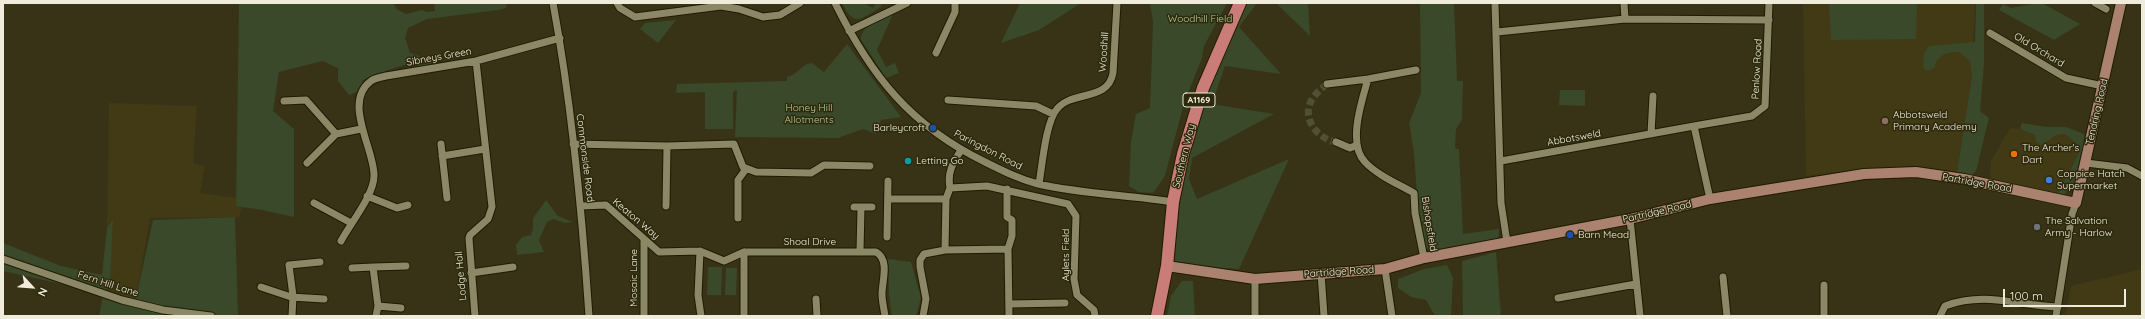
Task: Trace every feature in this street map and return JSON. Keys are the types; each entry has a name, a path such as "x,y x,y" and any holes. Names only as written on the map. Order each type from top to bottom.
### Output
{"main road":[{"name":"Southern Way","path":"1158,316 1167,266 1173,202 1183,154 1203,88 1240,3"}],"street":[{"name":"Commonside Road","path":"553,3 560,38 581,206 590,316"},
{"path":"617,3 620,8 636,17 721,6 739,9 763,17 780,15 800,3"},
{"name":"Paringdon Road","path":"835,3 849,31 869,64 891,92 936,134 961,150 1011,175 1039,184 1064,189 1173,202"},
{"path":"849,31 907,3"},
{"path":"936,53 956,12 955,3"},
{"name":"Woodhill","path":"1053,114 1063,104 1100,91 1111,81 1113,73 1117,3"},
{"path":"1495,3 1502,203 1507,242"},
{"path":"1624,3 1625,19"},
{"name":"Penlow Road","path":"1694,126 1752,116 1765,106 1769,3"},
{"path":"2095,3 2106,9"},
{"name":"Tendring Road","path":"2056,316 2071,222 2086,163 2121,3"},
{"path":"1497,32 1625,19 1769,20"},
{"name":"Old Orchard","path":"1990,33 2066,78 2103,86"},
{"name":"Sibneys Green","path":"341,241 367,196 374,177 372,162 361,129 360,107 362,91 372,80 476,61 560,38"},
{"name":"Lodge Hall","path":"475,316 468,244 470,235 488,220 492,207 476,61"},
{"path":"1326,84 1368,79 1416,70"},
{"name":"Bishopsfield","path":"1368,79 1356,128 1357,145 1363,161 1371,168 1414,193 1415,213 1424,258"},
{"path":"1651,134 1653,96"},
{"path":"284,101 306,100 336,134"},
{"path":"948,100 1036,106 1053,114 1039,184"},
{"path":"1694,126 1710,199"},
{"name":"Abbotsweld","path":"1501,161 1694,126"},
{"path":"307,163 336,134 361,129"},
{"path":"1336,142 1350,148 1357,145"},
{"path":"441,144 447,198"},
{"path":"573,144 667,146 734,144 743,167 756,172 811,173 824,165 870,166"},
{"path":"666,206 667,146"},
{"path":"442,156 485,149"},
{"path":"945,250 946,199 950,188 948,179 950,168 961,150"},
{"path":"2086,163 2127,168 2142,176"},
{"path":"738,218 738,180 746,169"},
{"name":"Partridge Road","path":"1167,266 1255,279 1386,269 1424,258 1630,219 1710,199 1864,174 1916,172 1964,179 2076,203"},
{"path":"888,181 888,237"},
{"name":"Aylets Field","path":"950,188 987,186 1007,189 1034,198 1068,204 1076,216 1074,279 1077,294 1094,310 1094,316"},
{"path":"1007,189 1007,217 1012,220 1012,236 1008,249 1009,316"},
{"path":"367,196 397,208 408,206"},
{"path":"888,199 946,199"},
{"path":"314,204 351,222"},
{"name":"Keaton Way","path":"581,206 606,205 659,252 700,251"},
{"path":"860,252 857,207 872,207"},
{"path":"1630,219 1640,316"},
{"name":"Mosaic Lane","path":"644,240 644,316"},
{"path":"923,316 926,299 920,260 924,254 945,250 1008,249"},
{"path":"701,316 698,295 700,251 724,261 744,252 744,316"},
{"name":"Shoal Drive","path":"744,252 876,252 882,257 884,263 882,296 885,316"},
{"name":"Fern Hill Lane","path":"3,259 122,300 163,310 211,316"},
{"path":"292,316 293,297 289,265 320,262"},
{"path":"352,268 406,266"},
{"path":"373,267 378,306 376,316"},
{"path":"471,273 513,267"},
{"path":"1386,269 1392,316"},
{"path":"1321,273 1324,316"},
{"path":"1723,277 1727,316"},
{"path":"1255,279 1256,316"},
{"path":"1558,298 1636,284"},
{"path":"1824,285 1824,316"},
{"path":"261,287 293,297 324,299"},
{"path":"816,299 817,316"},
{"path":"1940,316 1945,306 1958,301 2007,300 2058,307"},
{"path":"1009,304 1065,303"},
{"path":"378,306 401,308"}],"shaded area":[{"name":"Abbotsweld Primary Academy","path":"1803,3 1975,3 1972,75 1957,172 1916,167 1866,169 1806,176"},
{"path":"109,103 197,106 193,163 205,166 200,193 236,198 236,206 242,206 239,217 150,218 136,298 137,304 103,293 110,286 112,220 107,228"},
{"path":"2010,128 2020,129 2035,135 2065,134 2079,146 2080,151 2056,196 1990,181 1991,161"},
{"path":"2142,269 2142,316 2065,316 2071,286"}],"green space":[{"path":"239,3 394,3 396,9 406,14 422,10 427,12 435,11 434,3 507,3 506,8 427,19 408,28 405,38 410,53 425,58 437,53 441,56 428,67 422,68 411,64 405,65 363,80 360,91 349,95 338,81 338,68 322,61 279,72 273,111 294,129 294,217 236,206"},
{"path":"842,3 863,3 873,8 876,3 881,3 881,7 859,19 855,19 851,16"},
{"path":"1020,3 1081,3 1039,30 1001,43"},
{"name":"Woodhill Field","path":"1150,3 1227,3 1204,46 1202,58 1184,103 1165,176 1153,193 1139,192 1129,186 1131,142 1136,114 1150,108 1153,22"},
{"path":"1246,3 1257,3 1239,27 1281,74 1225,66 1212,104 1274,114 1192,158 1189,179 1197,199 1289,159 1239,269 1176,265 1174,261 1172,213 1199,118 1227,37"},
{"path":"1276,3 1308,3 1310,36"},
{"path":"1420,3 1454,3 1457,81 1463,81 1462,120 1456,129 1455,147 1456,149 1459,149 1463,234 1499,229 1498,239 1431,252 1423,244 1418,209 1414,153 1409,123 1421,93"},
{"path":"1829,3 1917,3 1916,39 1831,40"},
{"path":"1976,3 1984,3 1984,64 1980,111 1989,118 1976,171 1971,176 1957,172 1972,75 1970,61 1959,52 1951,53 1940,57 1937,60 1935,68 1926,71 1923,67 1924,53 1929,46 1975,42"},
{"path":"2042,3 2080,24 2054,40 1999,10 2003,4 2011,8"},
{"path":"893,14 877,50 886,67 895,63 899,73 886,78 861,40 864,30 872,24"},
{"path":"676,20 658,43 640,29 645,23"},
{"name":"Honey Hill Allotments","path":"847,44 901,117 881,120 876,134 863,129 838,138 735,137 737,90 733,92 733,129 705,129 705,92 676,93 677,84 787,81 787,77 794,74 805,65 812,63 824,72"},
{"path":"1560,90 1585,90 1585,106 1559,105"},
{"path":"2022,123 2047,127 2066,127 2084,134 2084,160 2078,176 2062,197 2056,196 2080,151 2079,146 2065,134 2056,135 2042,145 2036,142 2035,135 2020,129"},
{"path":"546,200 558,216 573,222 565,223 553,219 547,222 539,240 544,252 517,255 516,245 522,237 531,235 533,229 533,218"},
{"path":"235,217 238,316 99,316 103,296 101,293 3,271 3,243 61,266 102,275 107,228 113,219 110,286 103,293 137,303 136,298 153,220"},
{"path":"1496,252 1501,316 1463,316 1462,261"},
{"path":"888,259 911,262 921,298 916,316 892,316 889,296"},
{"path":"1447,265 1453,278 1451,316 1435,316 1426,300 1411,297 1398,288 1398,279 1424,269"},
{"path":"708,267 722,267 721,295 707,295"},
{"path":"726,268 737,268 736,295 725,295"},
{"path":"1182,281 1193,281 1195,316 1167,316 1171,296"}],"tunnel":[{"path":"1327,84 1312,99 1308,112 1311,124 1319,134 1324,138 1336,142"}],"place":[{"name":"Abbotsweld Primary Academy","path":"1885,121"},
{"name":"Barleycroft","path":"933,128"},
{"name":"The Archer's Dart","path":"2014,154"},
{"name":"Letting Go","path":"908,161"},
{"name":"Coppice Hatch Supermarket","path":"2049,180"},
{"name":"The Salvation Army - Harlow","path":"2037,227"},
{"name":"Barn Mead","path":"1570,235"}]}
